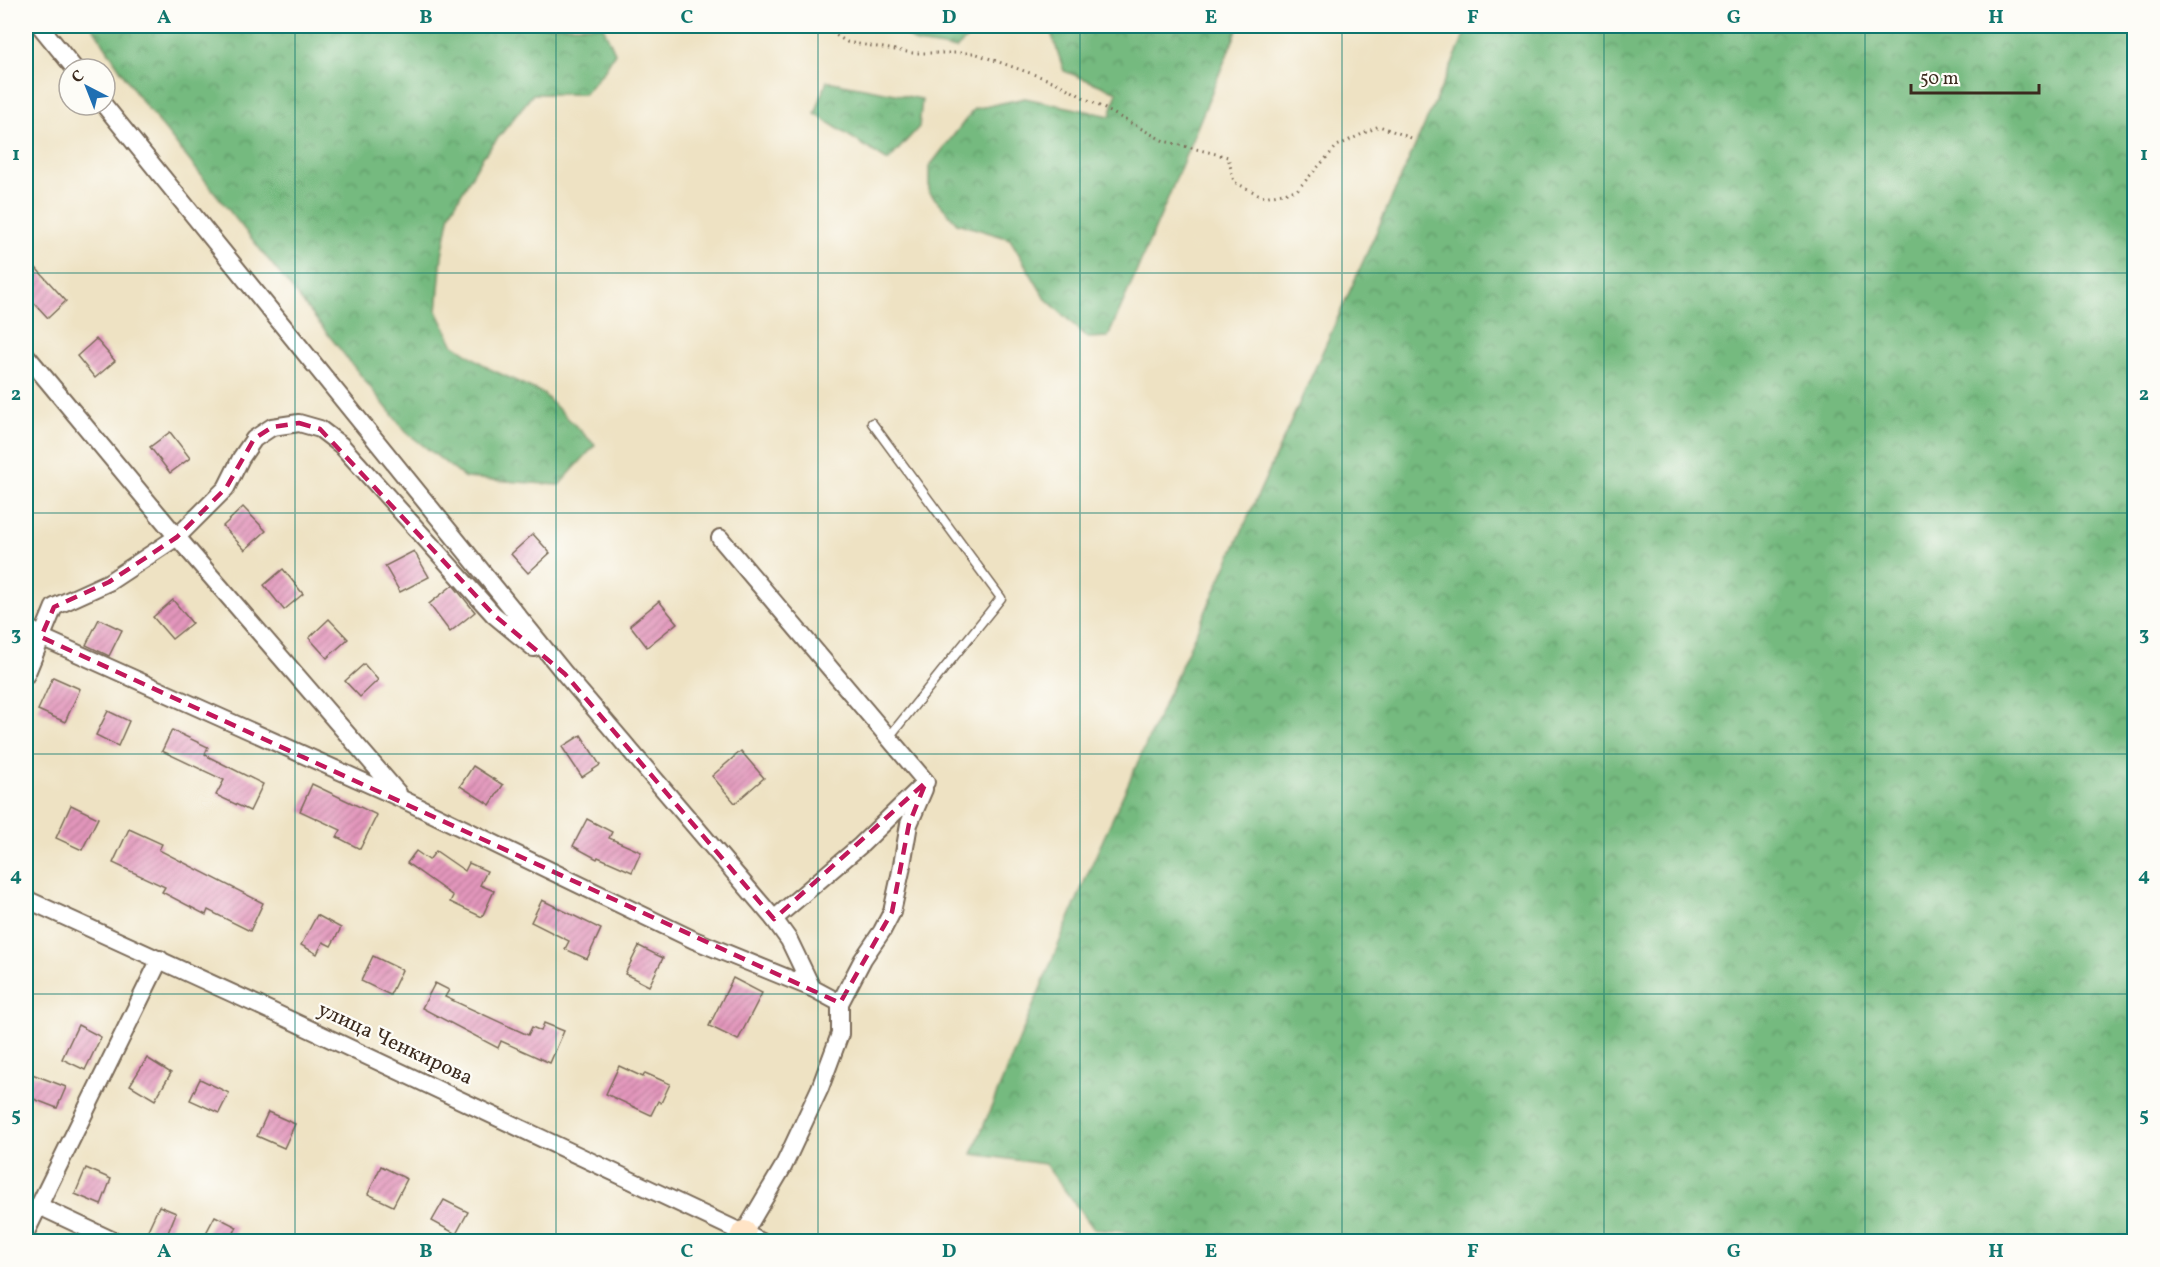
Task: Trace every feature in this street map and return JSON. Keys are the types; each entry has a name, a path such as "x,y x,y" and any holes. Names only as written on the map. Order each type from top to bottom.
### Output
{"street":[{"path":"40,26 65,57"},
{"path":"114,117 565,674 774,919 789,940 812,988"},
{"path":"26,355 177,537 402,799"},
{"path":"26,675 54,607 108,582 177,537 226,488 241,458 254,439 272,427 298,423 320,429 341,445 494,615 565,674"},
{"path":"720,538 926,782"},
{"path":"26,626 41,636 402,799 694,940 812,988 840,1003"},
{"path":"774,919 861,845 926,782"},
{"path":"748,1239 820,1088 840,1034 840,1003 863,959 882,932 892,912 909,824 926,782"},
{"name":"улица Ченкирова","path":"26,899 160,959 748,1239"},
{"path":"26,1232 160,959"},
{"path":"39,1206 116,1242"}],"lane":[{"path":"872,423 1001,598 889,738"}],"path":[{"path":"821,26 848,42 913,53 974,53 1055,82 1164,141 1228,157 1234,182 1264,197 1297,190 1337,146 1379,126 1414,139"}],"highlighted area":[{"path":"299,423 320,429 494,615 565,674 774,919 926,782 909,824 892,912 840,1003 41,637 47,620 54,607 109,582 177,537 226,488 254,439 272,427"}],"green space":[{"path":"92,26 603,26 615,53 604,71 584,94 533,94 482,158 450,213 442,255 437,311 453,344 490,369 542,393 595,445 559,485 465,478 406,432 137,95 117,64 117,57 112,57"},
{"path":"892,26 980,26 956,49 917,43"},
{"path":"1049,26 1239,26 1108,337 1088,338 1045,298 1010,239 957,223 929,192 929,167 974,109 1025,98 1110,116 1117,92 1064,71"},
{"path":"1469,26 2134,26 2134,1241 1152,1241 1146,1234 1094,1229 1045,1164 972,1154 1088,873"},
{"path":"827,81 922,99 919,127 888,161 815,114"}],"building":[{"path":"26,257 66,301 48,318 26,294"},
{"path":"96,339 115,361 95,378 77,356"},
{"path":"170,432 190,458 170,473 150,447"},
{"path":"243,507 266,531 245,550 223,526"},
{"path":"533,534 550,553 528,573 511,554"},
{"path":"414,551 429,577 400,592 385,566"},
{"path":"283,569 303,594 284,610 264,585"},
{"path":"453,585 475,612 450,632 429,604"},
{"path":"173,600 192,623 172,639 153,617"},
{"path":"659,601 677,623 647,647 630,625"},
{"path":"99,619 122,630 109,656 86,645"},
{"path":"329,619 348,639 327,658 309,638"},
{"path":"364,664 378,680 360,697 345,681"},
{"path":"53,677 80,689 65,722 38,710"},
{"path":"108,711 129,721 118,746 96,735"},
{"path":"172,730 208,747 205,754 209,757 263,784 250,811 216,795 224,780 162,751"},
{"path":"581,735 600,765 582,777 562,747"},
{"path":"741,751 764,778 735,803 712,776"},
{"path":"473,766 503,785 490,805 460,786"},
{"path":"312,784 377,815 360,849 337,837 341,830 300,811"},
{"path":"71,805 98,818 82,850 56,838"},
{"path":"587,819 612,832 609,838 641,852 632,872 598,857 597,859 573,846"},
{"path":"129,829 162,844 159,850 263,903 250,931 208,910 206,915 162,892 165,887 113,863"},
{"path":"416,851 429,860 436,851 465,871 469,863 487,871 480,885 494,891 482,917 450,902 453,896 407,863"},
{"path":"542,900 601,929 587,959 565,949 569,941 531,922"},
{"path":"317,915 341,928 331,946 323,942 317,954 301,945"},
{"path":"639,946 663,958 649,986 625,974"},
{"path":"373,956 402,970 390,995 361,981"},
{"path":"733,978 762,993 738,1040 709,1026"},
{"path":"435,983 449,990 445,997 528,1035 532,1027 541,1031 544,1023 564,1031 550,1063 501,1041 498,1048 422,1008"},
{"path":"78,1025 101,1037 85,1070 62,1059"},
{"path":"147,1058 171,1073 155,1100 130,1085"},
{"path":"619,1066 643,1077 645,1073 670,1084 661,1103 658,1101 651,1115 606,1094"},
{"path":"32,1074 66,1087 57,1108 26,1096"},
{"path":"200,1079 229,1093 219,1113 190,1100"},
{"path":"268,1112 295,1124 284,1148 257,1136"},
{"path":"381,1166 407,1179 393,1206 368,1194"},
{"path":"86,1168 111,1179 101,1205 75,1194"},
{"path":"444,1200 468,1212 456,1234 432,1221"},
{"path":"159,1206 176,1213 165,1240 147,1232"},
{"path":"215,1216 237,1227 229,1242 219,1242 205,1235"}]}
